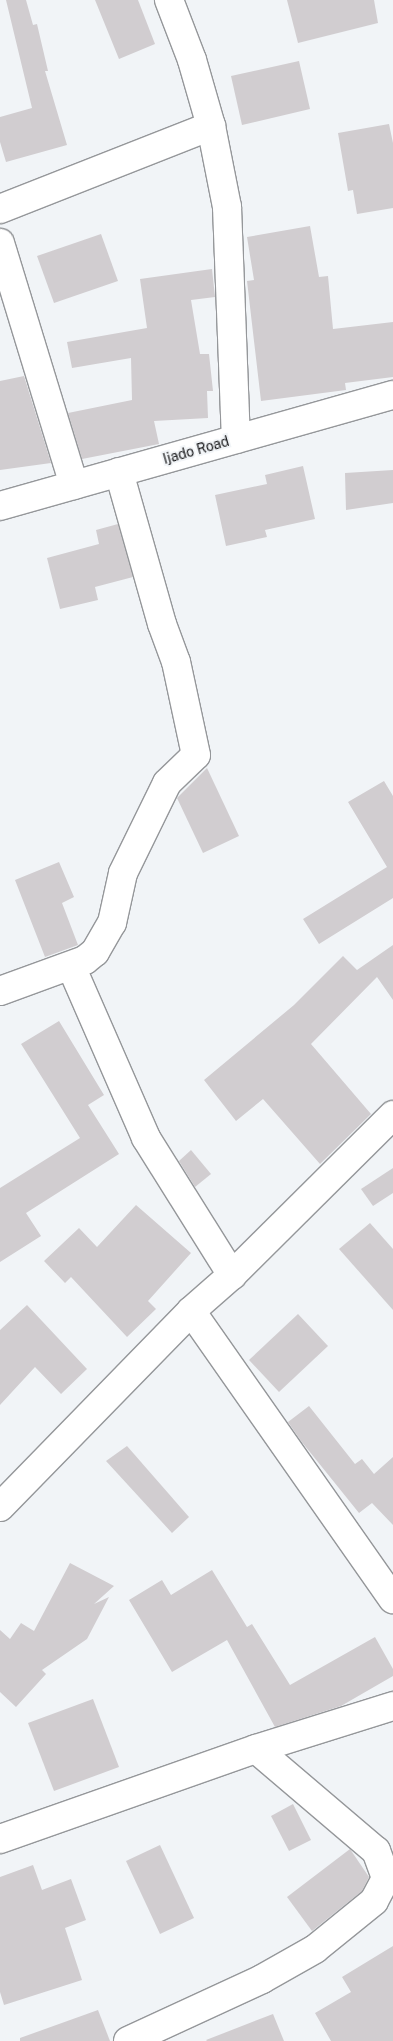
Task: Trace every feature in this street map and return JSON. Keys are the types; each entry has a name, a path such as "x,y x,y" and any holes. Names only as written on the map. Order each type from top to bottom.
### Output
{"street":[{"path":"169,0 192,60 211,126 227,207 236,439"},
{"path":"0,209 211,126"},
{"path":"0,242 74,485"},
{"name":"Ijado Road","path":"0,506 393,395"},
{"path":"0,992 71,966 95,952 105,939 112,923 123,873 167,783 196,755 176,662 162,624 119,472"},
{"path":"71,966 146,1138 232,1275"},
{"path":"0,1507 191,1311 232,1275 393,1115"},
{"path":"191,1311 384,1565 393,1599"},
{"path":"0,1840 256,1749 393,1706"},
{"path":"128,2041 262,1979 315,1949 374,1901 386,1878 376,1852 256,1749"}],"building":[{"path":"6,0 26,0 33,25 37,24 48,71 45,71 67,145 6,162 0,142 0,117 32,108"},
{"path":"95,0 138,0 155,44 119,59"},
{"path":"287,0 374,0 378,23 298,43"},
{"path":"299,61 310,109 242,125 231,76"},
{"path":"389,124 393,143 393,208 357,214 353,190 348,191 338,133"},
{"path":"310,226 319,277 328,276 333,329 393,322 393,377 345,383 346,390 261,401 247,281 254,280 247,237"},
{"path":"101,234 118,281 54,303 37,256"},
{"path":"212,269 215,297 191,300 200,354 209,354 213,391 207,391 208,418 154,421 159,444 82,459 68,413 132,400 131,358 72,368 67,342 147,328 140,279"},
{"path":"24,376 51,463 0,470 0,381"},
{"path":"303,466 315,519 265,530 267,537 226,546 215,495 267,484 265,475"},
{"path":"393,470 393,503 346,510 345,473"},
{"path":"118,524 133,577 95,587 98,600 60,609 47,558 99,544 96,530"},
{"path":"207,768 239,836 203,853 177,798"},
{"path":"384,781 393,796 393,898 319,944 303,919 387,867 348,802"},
{"path":"59,862 74,897 62,903 78,945 45,957 15,880"},
{"path":"393,945 393,1000 377,977 311,1044 371,1114 320,1164 263,1099 236,1121 204,1080 294,1005 343,956 357,970"},
{"path":"59,1021 104,1095 88,1105 119,1154 26,1213 41,1236 0,1262 0,1188 80,1138 21,1044"},
{"path":"191,1150 211,1174 195,1187 179,1161"},
{"path":"393,1168 393,1193 373,1206 361,1189"},
{"path":"136,1205 191,1253 148,1301 156,1309 127,1337 71,1277 65,1283 44,1261 79,1228 97,1247"},
{"path":"370,1223 393,1249 393,1310 339,1249"},
{"path":"27,1305 87,1369 61,1394 35,1367 0,1405 0,1330"},
{"path":"298,1314 328,1346 279,1392 249,1360"},
{"path":"309,1406 355,1464 362,1459 374,1474 393,1457 393,1525 372,1503 359,1513 301,1441 288,1422"},
{"path":"127,1446 189,1517 172,1533 106,1461"},
{"path":"70,1563 114,1586 94,1604 109,1597 87,1639 42,1670 46,1674 16,1707 0,1692 0,1630 10,1639 21,1623 34,1631"},
{"path":"212,1570 247,1627 252,1624 290,1685 375,1637 393,1669 393,1676 341,1706 275,1727 227,1640 172,1672 129,1600 162,1580 171,1595"},
{"path":"93,1699 119,1767 54,1791 28,1723"},
{"path":"293,1804 311,1840 289,1851 271,1816"},
{"path":"160,1845 194,1918 160,1934 126,1861"},
{"path":"350,1849 369,1877 362,1891 312,1931 287,1897"},
{"path":"33,1865 42,1890 71,1879 86,1920 65,1928 82,1980 4,2005 0,1992 0,1877"},
{"path":"393,1946 393,2041 331,2041 315,2013 351,1992 342,1977"},
{"path":"98,2010 110,2041 20,2041 20,2038"},
{"path":"273,2014 284,2041 206,2040"}]}
